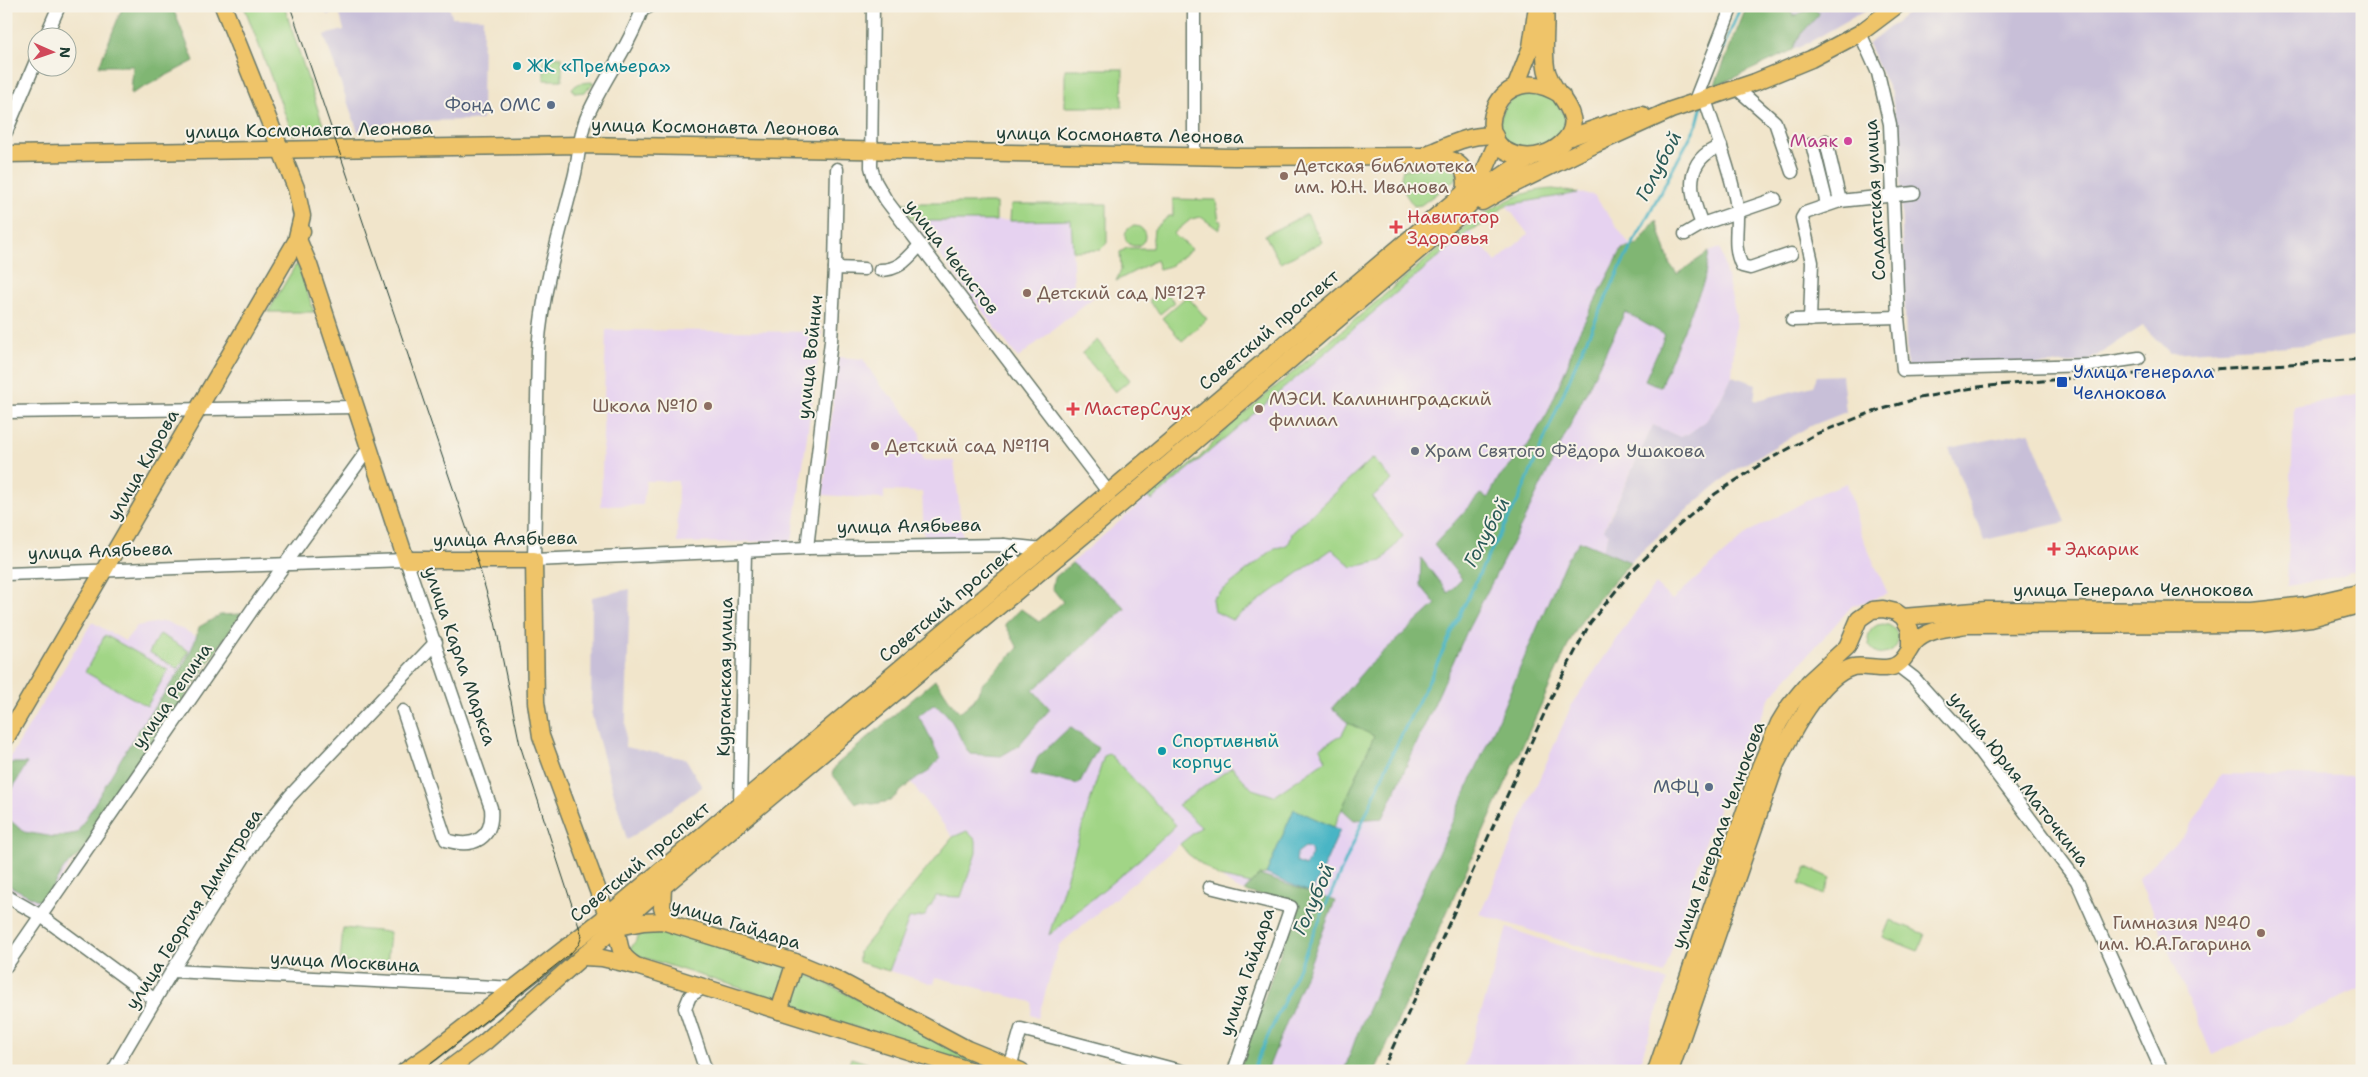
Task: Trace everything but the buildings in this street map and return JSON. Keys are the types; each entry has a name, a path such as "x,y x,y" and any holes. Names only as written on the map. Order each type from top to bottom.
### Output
{"main road":[{"path":"223,6 285,151"},
{"path":"231,6 285,151 300,202 302,216 297,237"},
{"path":"1537,6 1531,47 1516,86 1501,96 1494,108 1492,123 1496,139 1506,151 1532,157 1558,147 1568,138 1571,126 1571,110 1546,69 1544,6"},
{"name":"Советский проспект","path":"1568,138 1608,124 1671,110 1702,100 1741,91 1811,59 1860,33 1896,6"},
{"path":"1516,86 1543,87 1552,89 1562,96"},
{"name":"Советский проспект","path":"1461,214 1510,186 1671,110"},
{"name":"улица Космонавта Леонова","path":"1422,156 1467,138 1482,135 1496,139"},
{"name":"Советский проспект","path":"446,1071 485,1042 583,957 612,921 740,805 1465,192 1484,172 1496,139"},
{"name":"улица Космонавта Леонова","path":"6,154 582,145 1194,157 1422,156 1450,157 1464,169 1467,184 1465,192"},
{"name":"Советский проспект","path":"405,1071 517,988 662,887 1132,495 1461,214 1474,198 1504,174 1532,157"},
{"name":"улица Карла Маркса","path":"297,237 309,265 406,560"},
{"name":"улица Кирова","path":"6,738 297,237"},
{"name":"улица Алябьева","path":"406,560 534,560"},
{"path":"534,560 536,702 541,736 612,921 622,955 636,966"},
{"name":"улица Генерала Челнокова","path":"1670,1071 1738,854 1760,767 1779,723 1809,682 1843,652 1859,619 1872,610 1883,609 1903,617 1986,610 2233,611 2294,607 2337,600 2362,592"},
{"name":"улица Генерала Челнокова","path":"1656,1071 1738,854 1776,764 1789,737 1806,710 1829,684 1847,669 1856,666 1876,667 1905,656 1919,638 1929,633 1967,625 2248,624 2286,622 2334,613 2362,604"},
{"path":"1903,617 1910,629 1905,656"},
{"path":"1853,634 1854,646 1861,660 1876,667"},
{"path":"662,887 662,908 671,923"},
{"name":"улица Гайдара","path":"612,921 671,923 795,962 836,979 959,1045 1015,1069"},
{"path":"583,957 602,958 636,966 972,1071"},
{"path":"779,1011 795,962"}],"street":[{"path":"50,28 59,6"},
{"path":"534,560 540,320 553,256 582,145 581,132 587,116 628,46 642,10 650,6"},
{"name":"улица Чекистов","path":"873,6 871,166 875,181 886,200 1109,493"},
{"path":"1194,6 1194,157"},
{"path":"1732,6 1702,100 1721,146 1731,179 1737,213 1735,247 1742,266 1750,268 1791,254"},
{"name":"Солдатская улица","path":"1860,33 1878,73 1890,124 1898,317 1903,370 2091,364 2139,358"},
{"path":"6,132 29,78"},
{"path":"1741,91 1776,122 1792,172"},
{"path":"1826,141 1840,200"},
{"path":"1812,144 1827,204"},
{"path":"1702,224 1692,201 1692,178 1702,155 1721,146"},
{"name":"улица Войнич","path":"807,548 831,341 836,268 837,169"},
{"path":"1810,320 1812,262 1802,218 1805,213 1840,200 1914,193"},
{"path":"1685,234 1716,218 1775,200"},
{"path":"880,270 891,270 900,266 920,245"},
{"path":"836,268 864,269"},
{"path":"1792,320 1898,317"},
{"path":"6,412 356,407"},
{"name":"улица Репина","path":"6,966 284,564 369,448"},
{"name":"улица Алябьева","path":"534,560 807,548 1004,545 1043,549"},
{"name":"улица Алябьева","path":"1004,545 1020,568"},
{"name":"Курганская улица","path":"740,805 745,550"},
{"name":"улица Алябьева","path":"6,574 406,560"},
{"name":"улица Карла Маркса","path":"403,711 446,840 456,843 474,842 483,838 492,820 491,808 436,642 406,560"},
{"path":"2286,622 2294,607"},
{"name":"улица Георгия Димитрова","path":"113,1071 172,971 252,844 290,796 436,642"},
{"name":"улица Юрия Маточкина","path":"1905,656 1914,678 1977,748 2077,881 2162,1071"},
{"name":"улица Гайдара","path":"1210,887 1291,907 1234,1071"},
{"path":"6,896 41,916 155,1000"},
{"name":"улица Москвина","path":"172,971 517,988"},
{"path":"704,987 690,996 685,1008 706,1071"},
{"name":"улица Гайдара","path":"1015,1069 1021,1029 1181,1071"}],"shaded area":[{"path":"324,6 449,6 452,17 483,18 482,120 396,121 358,132 324,35 344,30 339,11 327,15"},
{"path":"1747,6 1873,6 1806,44 1714,87"},
{"path":"1917,6 2362,6 2362,334 2305,345 2170,353 2143,326 2085,363 1907,369 1899,150 1892,95 1868,44"},
{"path":"1578,193 1594,195 1630,245 1638,244 1656,220 1670,264 1677,274 1709,252 1720,248 1736,316 1732,376 1718,404 1706,421 1688,434 1680,437 1653,425 1604,529 1609,534 1602,550 1592,548 1366,1071 1239,1071 1297,905 1237,889 1188,854 1180,844 1059,945 1038,1018 1031,1015 1032,1002 936,977 934,984 859,962 859,952 953,837 876,737 934,684 960,712 1081,607 1054,578 1148,497 1152,500 1469,231 1496,262 1528,234 1506,205"},
{"name":"Детский сад №127","path":"1071,220 1074,289 1094,297 1018,358 914,221"},
{"name":"Школа №10","path":"606,330 822,332 792,541 677,543 678,481 646,481 643,505 601,506"},
{"name":"Детский сад №119","path":"838,357 863,359 881,387 897,402 920,432 922,460 954,461 963,540 924,539 922,492 884,491 884,499 823,495"},
{"path":"1842,375 1846,412 1808,427 1733,471 1630,562 1602,550 1609,534 1604,530 1653,425 1680,437 1688,434 1706,421 1718,404 1732,376 1756,384 1754,401 1813,386 1817,376"},
{"path":"2362,394 2362,568 2336,577 2287,586 2294,406"},
{"path":"2029,432 2066,522 1984,540 1949,448"},
{"path":"1847,483 1861,534 1888,594 1852,606 1772,695 1739,760 1707,836 1664,974 1480,914 1573,702 1655,584 1672,600 1750,531 1823,492"},
{"path":"630,589 625,747 686,759 702,787 627,840 591,713 592,597"},
{"path":"165,621 217,646 42,907 6,886 6,764 92,622 125,641 137,626"},
{"name":"Гимназия №40 им. Ю.А.Гагарина","path":"2221,774 2362,776 2362,988 2212,1055 2138,878 2188,831"},
{"path":"1507,928 1667,981 1637,1071 1463,1071"}],"green space":[{"path":"123,6 172,6 194,61 131,94 133,66 99,66"},
{"path":"244,6 284,6 323,125 293,135"},
{"path":"1747,6 1788,6 1793,16 1815,8 1819,14 1800,35 1793,50 1714,87"},
{"path":"544,56 562,57 562,80 544,80"},
{"path":"1065,69 1123,69 1122,107 1065,107"},
{"path":"580,83 594,83 585,92 575,93 572,88"},
{"path":"1535,92 1554,98 1565,116 1564,128 1559,138 1545,147 1520,150 1504,138 1501,132 1500,120 1505,107 1514,97 1523,93"},
{"path":"1448,162 1458,174 1456,179 1421,205 1414,206 1401,184 1403,170"},
{"path":"1553,189 1578,193 1506,205 1482,225 1469,231 1152,500 1148,497 1198,459 1229,426 1466,226 1497,206 1517,196"},
{"path":"1173,199 1216,200 1219,221 1222,221 1219,230 1201,217 1191,219 1173,234 1192,249 1170,266 1159,269 1156,260 1116,281 1121,270 1120,252 1127,248 1152,248 1154,229 1169,216 1173,216"},
{"path":"900,203 996,203 996,221 914,221"},
{"path":"1011,204 1107,204 1107,243 1100,250 1073,251 1071,220 1010,221"},
{"path":"1307,214 1322,242 1280,263 1265,235"},
{"path":"1656,220 1670,264 1677,274 1709,252 1704,281 1660,387 1645,380 1665,335 1625,312 1525,518 1467,631 1383,818 1354,820 1342,809 1374,736 1348,723 1332,708 1368,666 1436,604 1420,585 1421,558 1448,593 1462,579 1434,545 1480,494 1488,498 1499,477 1527,447 1548,412 1568,364 1574,342 1622,249 1638,244"},
{"path":"1135,226 1142,229 1145,236 1142,243 1135,246 1128,243 1125,236 1128,229"},
{"path":"298,265 314,312 268,312 295,266"},
{"path":"1165,292 1175,302 1160,314 1150,303 1150,299"},
{"path":"1187,296 1207,319 1182,341 1162,318"},
{"path":"1097,340 1130,380 1115,392 1082,353"},
{"path":"1373,458 1392,480 1372,497 1403,536 1382,561 1352,567 1332,549 1232,620 1214,611 1212,599 1275,548 1287,544 1292,533"},
{"path":"1580,541 1630,562 1585,615 1571,639 1375,1071 1344,1071 1358,1032 1497,722 1566,560"},
{"path":"1072,563 1125,609 1033,690 1050,709 1018,746 1001,756 970,754 951,720 940,708 933,704 918,716 940,758 928,772 911,782 890,801 873,804 858,802 857,804 832,774 836,765 935,680 960,712 974,700 983,683 1018,648 1005,624 1021,609 1039,622 1063,602 1052,588 1054,578"},
{"path":"241,614 81,853 64,868 43,903 6,884 6,817 24,832 54,837 77,833 134,738 183,666 190,653 199,627 220,615"},
{"path":"1883,624 1893,629 1898,639 1893,649 1883,654 1873,649 1868,639 1873,629"},
{"path":"160,634 189,651 178,669 149,652"},
{"path":"105,635 168,670 147,706 85,672"},
{"path":"1348,723 1374,736 1334,827 1294,809 1266,874 1259,875 1251,884 1219,877 1188,854 1180,844 1201,827 1178,805 1232,767 1252,789 1274,796 1326,760 1320,748 1342,735"},
{"path":"1070,727 1098,748 1079,784 1031,774 1038,757"},
{"path":"1109,753 1176,825 1139,860 1049,935 1104,756"},
{"path":"10,763 27,763 6,800 6,770"},
{"path":"967,831 976,840 976,853 961,897 936,896 925,916 909,919 889,971 859,962 859,952 953,837"},
{"path":"1807,867 1831,878 1823,895 1799,884"},
{"path":"1259,875 1335,901 1267,1071 1239,1071 1297,905 1244,891"},
{"path":"1890,920 1925,934 1918,951 1883,937"},
{"path":"343,928 390,932 387,966 340,962"},
{"path":"672,928 787,966 778,1000 639,956 629,951 642,931"},
{"path":"805,973 977,1059 975,1065 794,1008 790,1000 799,975"},
{"path":"851,1058 891,1071 847,1071"}],"water":[{"path":"1294,809 1340,830 1312,893 1266,874","holes":["1305,847 1311,849 1312,855 1305,866 1296,862 1297,853"]}],"waterway":[{"name":"Голубой","path":"1710,80 1741,6"},
{"name":"Голубой","path":"1252,1071 1394,750 1484,564 1520,497 1580,354 1622,264 1697,124 1702,105"}],"tram line":[{"path":"290,6 477,559 495,622 520,745 582,936 579,944 570,954 422,1071"}],"railway":[{"path":"1382,1071 1554,692 1590,623 1631,572 1676,528 1715,494 1766,461 1816,434 1870,413 1919,398 1978,387 2062,379 2362,359"}],"place":[{"name":"ЖК «Премьера»","path":"517,66"},
{"name":"Фонд ОМС","path":"551,105"},
{"name":"Маяк","path":"1848,141"},
{"name":"Детская библиотека им. Ю.Н. Иванова","path":"1284,176"},
{"name":"Навигатор Здоровья","path":"1396,227"},
{"name":"Детский сад №127","path":"1027,293"},
{"name":"Улица генерала Челнокова","path":"2062,382"},
{"name":"Школа №10","path":"708,406"},
{"name":"МастерСлух","path":"1073,409"},
{"name":"МЭСИ. Калининградский филиал","path":"1259,409"},
{"name":"Детский сад №119","path":"875,446"},
{"name":"Храм Святого Фёдора Ушакова","path":"1415,451"},
{"name":"Эдкарик","path":"2054,549"},
{"name":"Спортивный корпус","path":"1162,751"},
{"name":"МФЦ","path":"1709,787"},
{"name":"Гимназия №40 им. Ю.А.Гагарина","path":"2261,933"}]}
